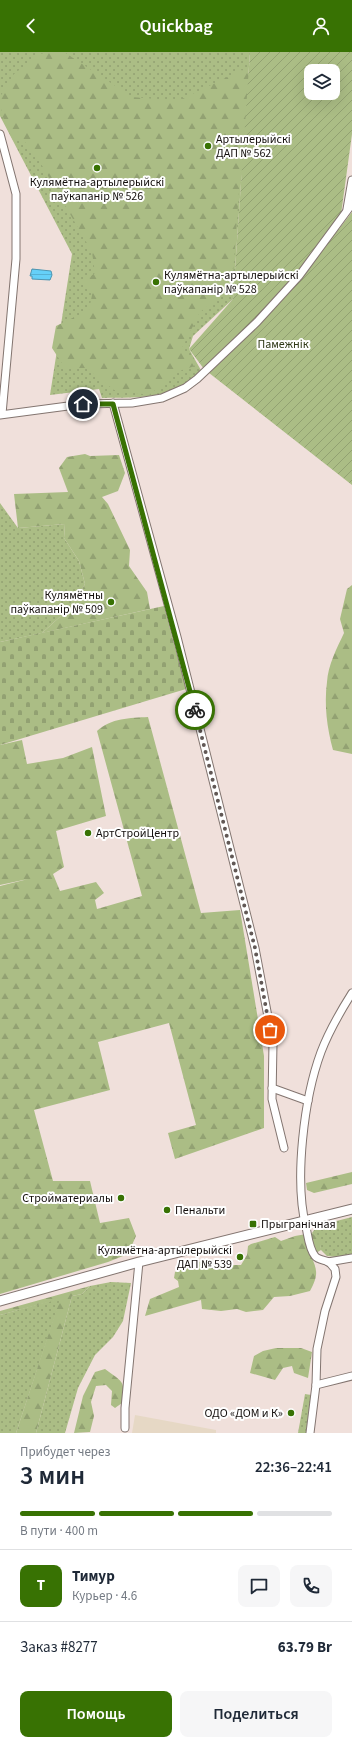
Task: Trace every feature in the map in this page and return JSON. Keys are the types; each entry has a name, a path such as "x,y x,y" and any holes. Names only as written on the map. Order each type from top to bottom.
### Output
{"main road":[{"path":"0,1301 139,1262 352,1208"}],"street":[{"path":"0,134 16,194 16,259 1,415 83,404 132,403 162,398 186,388 257,322 299,276 352,204"},
{"path":"346,213 352,180"},
{"path":"113,404 178,644 255,948 273,1043 272,1099 284,1148"},
{"path":"310,1433 316,1384 317,1349 325,1311 336,1277 335,1269 328,1262 316,1258 312,1252 304,1221 300,1179 308,1101 321,1054 336,1019 352,993"},
{"path":"272,1088 308,1101"},
{"path":"328,1262 352,1258"},
{"path":"125,1428 125,1408 139,1262"},
{"path":"316,1384 352,1376"}],"shaded area":[{"path":"135,1415 216,1430 216,1433 132,1433"}],"green space":[{"path":"0,52 250,52 233,299 193,336 189,349 202,372 178,388 143,397 102,398 99,389 50,395 72,254 0,116"},
{"path":"49,52 64,52 132,97 178,101 242,70 259,79 239,191 232,288 200,312 182,348 195,366 179,371 149,395 114,390 87,368 65,368 52,348 56,326 89,310 92,295 84,281 95,273 92,252 40,162 25,142 13,140 4,120 0,97 14,74 40,54"},
{"name":"Памежнік","path":"250,52 352,52 352,134 339,229 352,212 352,485 204,369 189,349 233,299"},
{"path":"85,454 90,456 119,455 125,473 118,491 102,497 108,504 130,550 129,566 147,592 150,609 42,633 73,605 85,584 79,561 64,538 65,524 18,528 14,494 68,492 59,468 67,457"},
{"path":"0,503 18,528 65,524 64,538 79,561 85,584 73,605 42,633 0,642"},
{"path":"352,585 352,754 333,750 329,733 326,699 329,669 344,633 340,619 347,589"},
{"path":"164,606 186,689 0,745 0,642"},
{"path":"148,717 201,913 240,910 264,1056 264,1128 175,1159 168,1133 196,1125 169,1023 98,1042 110,1090 34,1110 53,1181 90,1181 100,1223 129,1218 136,1236 128,1254 108,1262 0,1294 0,886 28,879 0,885 0,745 22,740 27,764 63,758 92,747 106,816 56,831 64,867 53,874 60,891 96,882 104,893 95,900 97,909 142,896 97,731 108,723 115,721 128,718"},
{"path":"352,1172 352,1184 314,1193 307,1190 306,1183"},
{"path":"352,1217 352,1254 336,1257 327,1256 321,1250 319,1239 312,1233 317,1226"},
{"path":"312,1233 320,1239 321,1250 311,1256 316,1270 316,1277 310,1291 290,1296 274,1297 263,1310 246,1312 237,1309 221,1311 202,1309 201,1300 145,1316 150,1299 179,1287 178,1281 174,1278 175,1272 189,1263 216,1260 229,1265 241,1265 247,1255 248,1246 251,1244 275,1237 281,1241 295,1236"},
{"path":"111,1282 131,1283 123,1321 113,1337 95,1355 78,1388 65,1433 36,1433 72,1296 82,1294 90,1286"},
{"path":"90,1286 82,1294 72,1296 36,1433 16,1433 60,1299 0,1315 0,1311"},
{"path":"61,1298 16,1433 0,1433 0,1315"},
{"path":"276,1348 301,1348 312,1352 308,1378 294,1373 292,1366 283,1368 275,1380 250,1373 254,1356 263,1351"},
{"path":"105,1369 119,1379 123,1386 122,1403 115,1408 111,1405 112,1391 106,1385 96,1386 91,1402 94,1416 90,1432 74,1433 83,1396 95,1372"},
{"path":"305,1394 311,1395 306,1433 298,1433"}],"water":[{"path":"32,269 51,271 52,275 50,280 32,279 32,276 30,276"}],"way so far":[{"path":"195,710 235,863 255,948 270,1030"}],"place":[{"name":"Артылерыйскі ДАП № 562","path":"208,146"},
{"name":"Кулямётна-артылерыйскі паўкапанір № 526","path":"97,168"},
{"name":"Кулямётна-артылерыйскі паўкапанір № 528","path":"156,282"},
{"name":"Кулямётны паўкапанір № 509","path":"111,602"},
{"name":"АртСтройЦентр","path":"88,833"},
{"name":"Стройматериалы","path":"121,1198"},
{"name":"Пенальти","path":"167,1210"},
{"name":"Прыгранічная","path":"253,1224"},
{"name":"Кулямётна-артылерыйскі ДАП № 539","path":"240,1257"},
{"name":"ОДО «ДОМ и К»","path":"291,1413"}],"route":[{"path":"83,404 113,404 195,710"}]}
